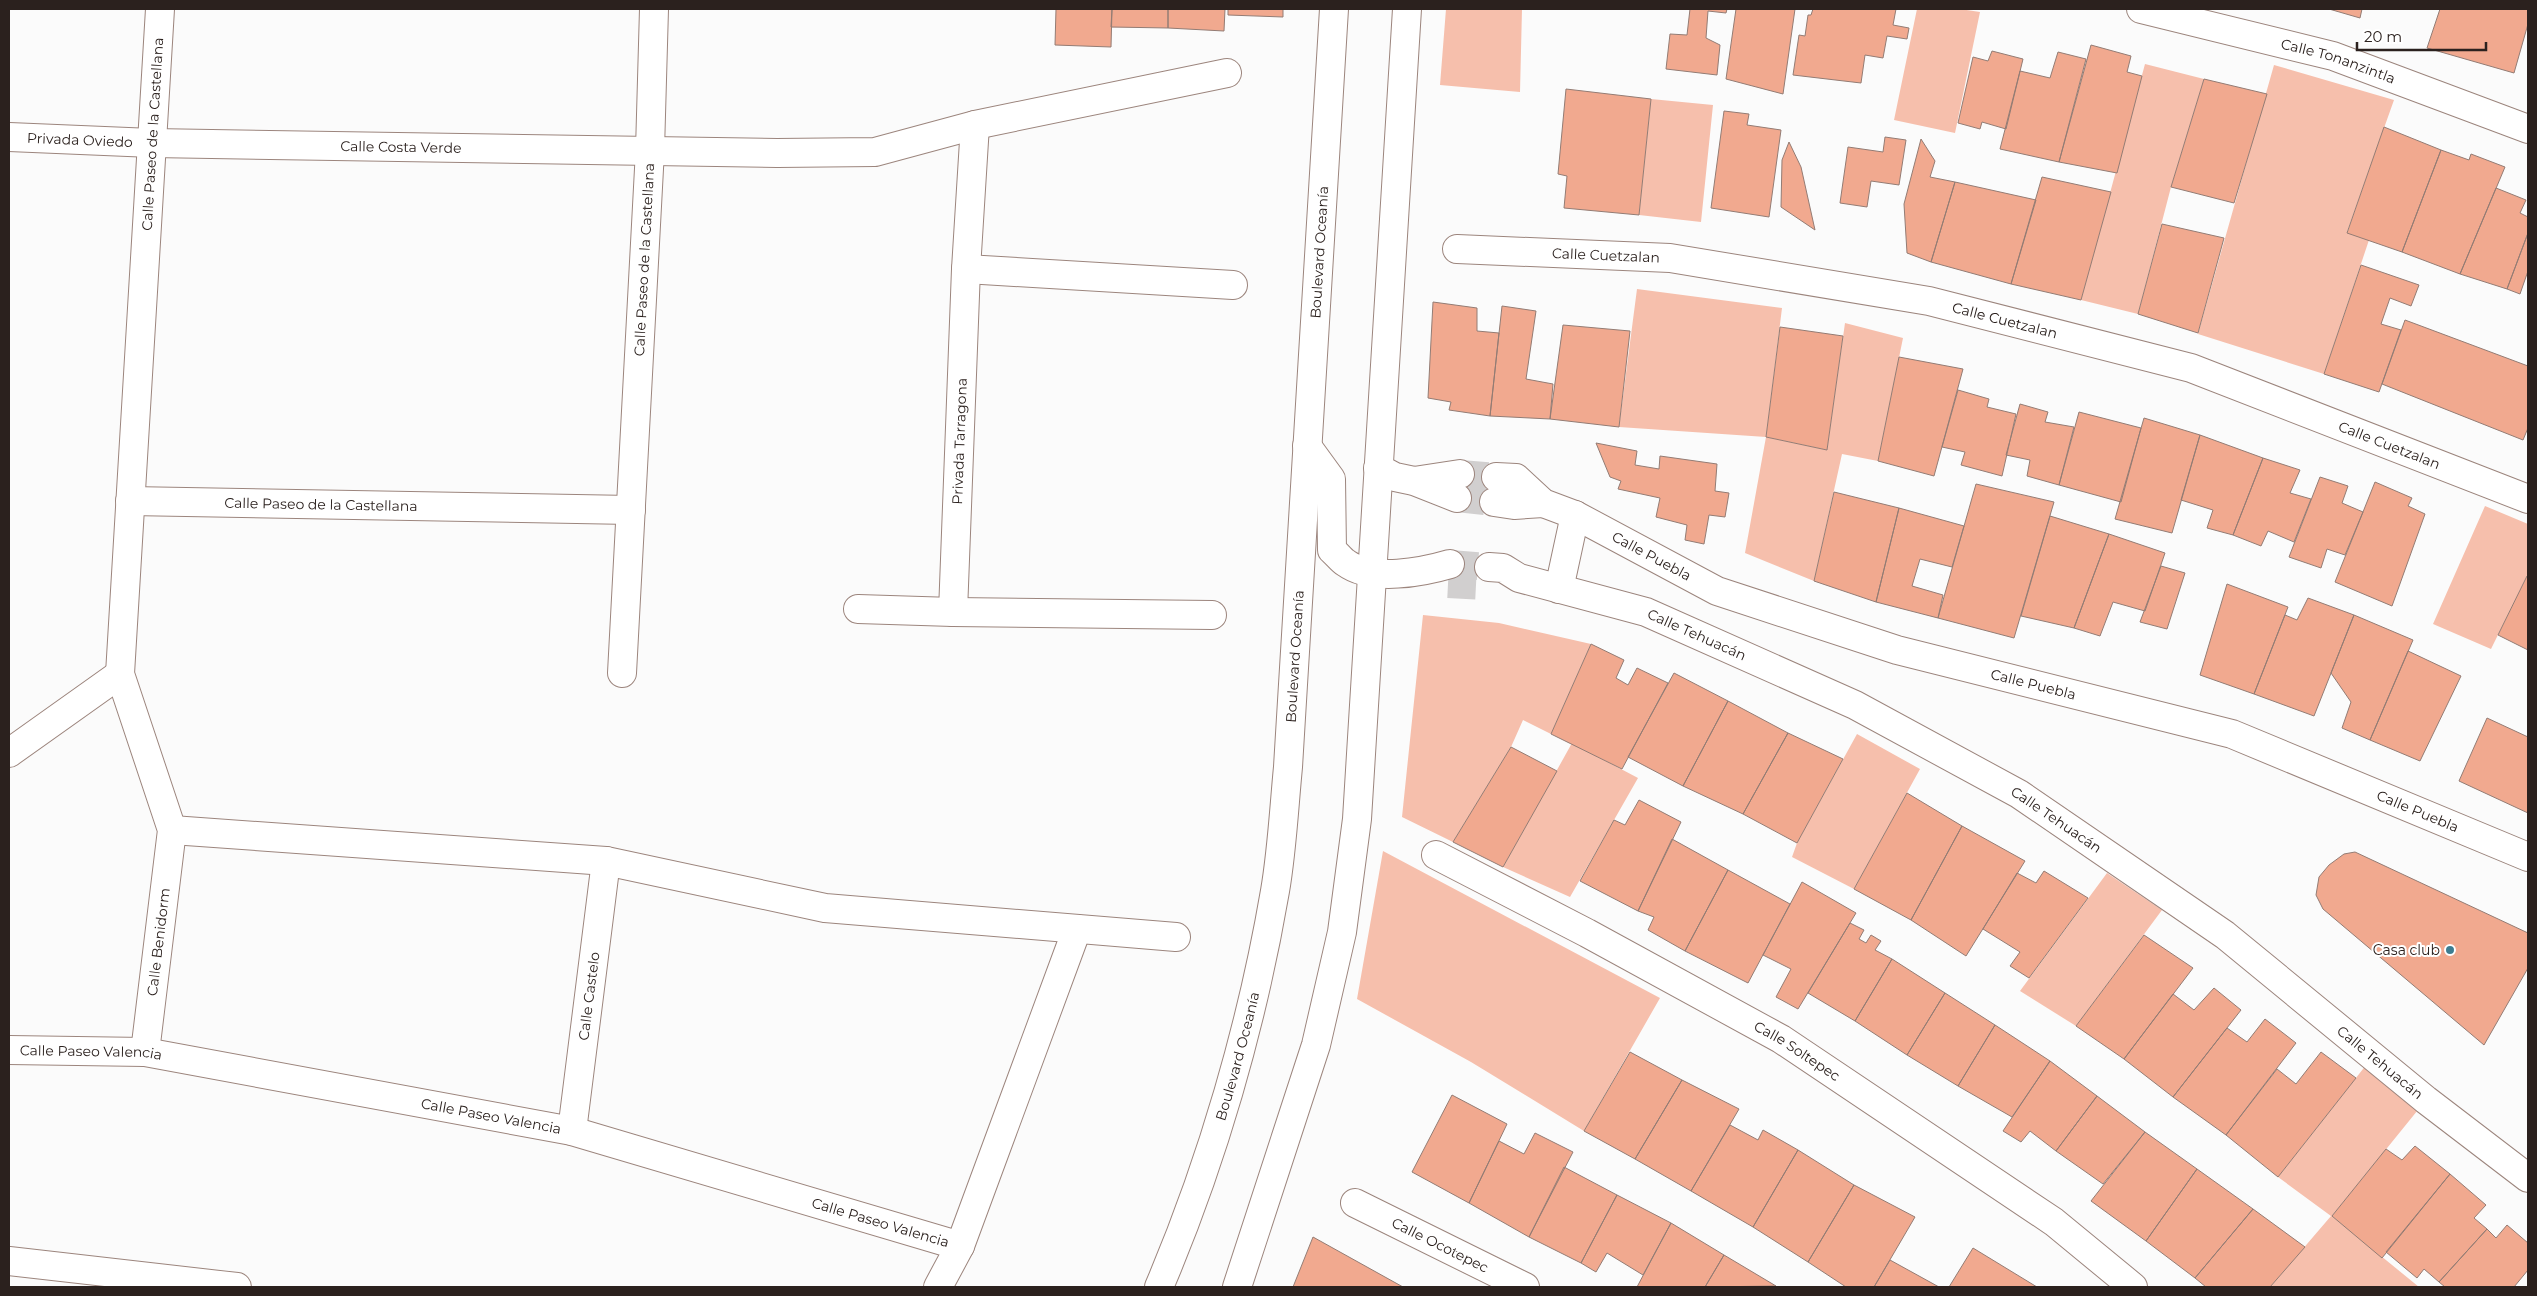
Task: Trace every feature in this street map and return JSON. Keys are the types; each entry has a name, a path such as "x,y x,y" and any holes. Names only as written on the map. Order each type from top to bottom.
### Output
{"street":[{"name":"Calle Paseo de la Castellana","path":"160,9 120,674 172,830"},
{"name":"Calle Paseo de la Castellana","path":"622,673 650,150 654,9"},
{"name":"Boulevard Oceanía","path":"1159,1287 1180,1237 1244,1040 1275,890 1288,767 1334,9"},
{"path":"1237,1287 1316,1045 1342,932 1357,819 1406,9"},
{"name":"Calle Tonanzintla","path":"2142,9 2333,56 2528,129"},
{"path":"650,150 777,153 875,152 975,125 1227,73"},
{"name":"Privada Tarragona","path":"953,612 966,269 975,125"},
{"name":"Privada Oviedo","path":"9,137 152,143"},
{"name":"Calle Costa Verde","path":"152,143 650,150"},
{"name":"Calle Cuetzalan","path":"1457,249 1670,258 1928,301 2191,368 2528,499"},
{"path":"966,269 1233,284"},
{"path":"1308,446 1331,479 1332,550 1347,564 1372,573 1422,572 1449,574"},
{"path":"1378,468 1395,477 1458,486"},
{"name":"Calle Puebla","path":"1495,490 1516,478 1543,503 1575,515 1717,591 1897,650 2232,734 2528,856"},
{"name":"Calle Paseo de la Castellana","path":"130,500 631,510"},
{"path":"1559,589 1575,515"},
{"name":"Calle Tehuacán","path":"1488,576 1500,587 1518,578 1646,612 1846,700 2018,794 2225,934 2426,1100 2528,1178"},
{"path":"858,608 953,612 1212,615"},
{"path":"9,753 120,674"},
{"path":"172,830 606,861 825,908 1176,937"},
{"name":"Calle Benidorm","path":"144,1052 172,830"},
{"name":"Calle Soltepec","path":"1436,855 1588,932 1780,1039 2054,1222 2133,1287"},
{"name":"Calle Castelo","path":"572,1131 606,861"},
{"name":"Calle Paseo Valencia","path":"938,1287 960,1246 1077,929"},
{"name":"Calle Paseo Valencia","path":"9,1050 144,1052 572,1131 960,1246"},
{"name":"Calle Ocotepec","path":"1355,1203 1524,1287"},
{"path":"9,1261 237,1287"}],"shaded area":[{"path":"1446,9 1522,9 1520,92 1440,85"},
{"path":"1917,9 1960,9 1980,12 1955,133 1894,120"},
{"path":"2145,64 2204,79 2171,187 2138,314 2081,300"},
{"path":"2274,65 2394,100 2347,232 2369,240 2324,374 2198,334"},
{"path":"1651,99 1713,105 1701,222 1639,215"},
{"path":"1637,289 1782,308 1766,437 1619,427"},
{"path":"1845,323 1903,338 1878,461 1842,454 1814,581 1745,553 1766,437 1827,450"},
{"path":"2485,506 2528,524 2528,574 2491,649 2433,624"},
{"path":"1423,615 1499,623 1591,644 1551,734 1523,720 1511,747 1453,842 1402,817"},
{"path":"1857,734 1920,769 1854,889 1792,857 1797,843"},
{"path":"1572,743 1638,778 1570,897 1503,867"},
{"path":"1383,851 1660,998 1584,1131 1471,1062 1357,999"},
{"path":"2107,873 2162,910 2076,1026 2020,991"},
{"path":"2374,1055 2426,1100 2332,1216 2419,1287 2270,1287 2331,1216 2278,1177"}],"building":[{"path":"1056,9 1112,9 1111,47 1055,45"},
{"path":"1112,9 1168,9 1168,28 1111,27"},
{"path":"1168,9 1225,9 1224,31 1168,28"},
{"path":"1228,9 1283,9 1283,17 1228,15"},
{"path":"1690,9 1727,9 1726,13 1708,11 1706,38 1720,45 1717,75 1666,69 1670,34 1687,35"},
{"path":"1736,9 1795,9 1783,94 1726,79"},
{"path":"1813,9 1896,9 1893,25 1909,28 1907,39 1887,36 1883,58 1865,55 1861,83 1793,75 1799,35 1805,36 1808,15 1811,15"},
{"path":"2329,9 2362,9 2360,18"},
{"path":"2440,9 2528,9 2528,24 2514,73 2427,48"},
{"path":"2091,45 2131,56 2127,72 2142,76 2117,173 2059,162"},
{"path":"1992,51 2023,59 2006,129 1982,122 1980,129 1958,123 1973,57 1988,61"},
{"path":"2058,52 2086,59 2059,162 2000,149 2020,71 2050,78"},
{"path":"2204,79 2267,94 2234,203 2171,187"},
{"path":"1566,89 1651,99 1639,215 1564,208 1567,176 1558,174"},
{"path":"1724,111 1749,114 1747,125 1781,130 1769,217 1711,208"},
{"path":"2384,127 2441,150 2402,252 2347,233"},
{"path":"1885,137 1906,140 1899,185 1871,181 1867,207 1840,203 1848,147 1883,152"},
{"path":"1921,139 1935,161 1930,177 1955,182 1931,262 1907,253 1904,204"},
{"path":"1789,142 1801,167 1815,230 1781,207 1782,160"},
{"path":"2441,150 2469,160 2471,154 2505,167 2460,274 2402,252"},
{"path":"2042,177 2111,192 2081,300 2011,284"},
{"path":"1955,182 2036,200 2011,284 1931,262"},
{"path":"2496,188 2526,200 2520,213 2528,217 2528,233 2507,289 2460,274"},
{"path":"2162,224 2224,238 2198,333 2138,314"},
{"path":"2528,233 2528,271 2520,294 2507,289"},
{"path":"2361,265 2419,285 2411,306 2390,298 2381,324 2401,330 2379,392 2324,374"},
{"path":"1433,302 1477,308 1477,331 1499,333 1490,416 1449,410 1451,402 1428,398"},
{"path":"1502,306 1536,311 1526,379 1553,384 1550,419 1490,416"},
{"path":"2405,320 2528,366 2528,428 2523,440 2382,384"},
{"path":"1563,325 1630,331 1619,427 1550,419"},
{"path":"1780,327 1843,336 1827,450 1766,437"},
{"path":"1899,357 1963,369 1934,476 1878,461"},
{"path":"1958,390 1989,399 1987,407 2016,414 2002,476 1961,465 1965,452 1942,447"},
{"path":"2020,404 2048,412 2045,422 2074,427 2059,485 2027,476 2030,460 2006,455"},
{"path":"2079,412 2141,428 2121,502 2059,485"},
{"path":"2144,418 2200,435 2172,533 2115,519"},
{"path":"2200,435 2263,458 2233,535 2207,528 2213,510 2181,500"},
{"path":"1596,443 1637,451 1635,465 1659,469 1660,456 1717,464 1715,491 1729,493 1725,517 1709,515 1704,544 1685,540 1687,525 1656,517 1660,498 1618,489 1621,481 1610,477"},
{"path":"2263,458 2300,470 2290,493 2311,499 2294,542 2268,531 2261,546 2233,535"},
{"path":"2320,477 2348,486 2342,503 2363,512 2345,555 2327,549 2321,568 2289,557"},
{"path":"2375,482 2412,498 2408,506 2425,514 2392,606 2335,582"},
{"path":"1976,484 2054,502 2014,638 1938,618"},
{"path":"1834,492 1899,508 1876,602 1814,581"},
{"path":"1899,508 1964,526 1952,567 1920,559 1912,586 1943,595 1938,618 1876,602"},
{"path":"2050,516 2109,534 2074,628 2021,616"},
{"path":"2109,534 2165,553 2145,611 2113,602 2100,636 2074,628"},
{"path":"2161,566 2185,573 2167,629 2140,622"},
{"path":"2528,576 2528,650 2498,635"},
{"path":"2227,584 2288,607 2254,694 2200,675"},
{"path":"2308,598 2354,615 2314,716 2254,694 2285,615 2297,620"},
{"path":"2354,615 2413,640 2370,740 2342,728 2351,702 2331,673"},
{"path":"1591,644 1624,660 1616,678 1628,685 1637,668 1668,683 1622,769 1551,734"},
{"path":"2408,651 2461,676 2420,761 2370,740"},
{"path":"1674,673 1728,701 1683,786 1628,757"},
{"path":"1728,701 1788,733 1743,814 1683,786"},
{"path":"2487,718 2528,737 2528,813 2459,781"},
{"path":"1788,733 1843,759 1797,843 1743,814"},
{"path":"1511,747 1557,771 1503,867 1453,842"},
{"path":"1907,793 1962,826 1911,920 1854,889"},
{"path":"1639,800 1681,822 1638,911 1580,881 1614,820 1625,825"},
{"path":"1962,826 2025,861 1966,956 1911,920"},
{"path":"1672,839 1728,870 1685,951 1648,930 1654,917 1638,911"},
{"name":"Casa club","path":"2355,852 2528,933 2528,968 2484,1045 2323,909 2316,895 2319,877 2329,865 2344,854"},
{"path":"1728,870 1790,904 1748,983 1685,951"},
{"path":"2044,871 2088,898 2029,978 2010,966 2020,952 1983,929 2017,873 2036,883"},
{"path":"1802,882 1856,913 1798,1009 1776,997 1791,969 1763,955"},
{"path":"1850,923 1864,930 1859,939 1866,943 1871,935 1881,941 1875,950 1892,959 1855,1021 1808,993"},
{"path":"2144,935 2193,968 2124,1059 2076,1026"},
{"path":"1892,959 1945,993 1907,1055 1855,1021"},
{"path":"2214,988 2241,1010 2173,1097 2124,1059 2173,994 2194,1010"},
{"path":"1945,993 1995,1025 1958,1086 1907,1055"},
{"path":"2265,1019 2296,1043 2226,1135 2173,1097 2227,1028 2247,1042"},
{"path":"1995,1025 2050,1061 2012,1117 1958,1086"},
{"path":"1630,1052 1682,1080 1635,1159 1584,1131"},
{"path":"2321,1052 2356,1078 2278,1177 2226,1135 2277,1069 2296,1084"},
{"path":"2050,1061 2097,1096 2056,1151 2030,1131 2021,1142 2003,1131"},
{"path":"1682,1080 1739,1109 1691,1191 1635,1159"},
{"path":"1452,1095 1507,1124 1469,1203 1412,1172"},
{"path":"2097,1096 2145,1132 2103,1184 2056,1151"},
{"path":"1730,1125 1758,1140 1763,1130 1798,1150 1753,1227 1691,1191"},
{"path":"2145,1132 2197,1169 2146,1241 2091,1201"},
{"path":"1535,1133 1573,1152 1529,1237 1469,1203 1499,1141 1524,1154"},
{"path":"2415,1146 2450,1174 2382,1258 2332,1216 2386,1149 2402,1160"},
{"path":"1798,1150 1854,1185 1808,1262 1753,1227"},
{"path":"1564,1167 1617,1195 1581,1263 1529,1237"},
{"path":"2197,1169 2253,1209 2195,1278 2146,1241"},
{"path":"2450,1174 2486,1205 2474,1218 2487,1229 2439,1282 2424,1269 2417,1278 2386,1252"},
{"path":"1854,1185 1915,1217 1874,1287 1846,1287 1808,1262"},
{"path":"1617,1195 1671,1223 1643,1275 1607,1253 1596,1272 1581,1263"},
{"path":"2253,1209 2305,1247 2270,1287 2206,1287 2195,1278"},
{"path":"1671,1223 1724,1255 1705,1287 1637,1287"},
{"path":"2507,1225 2528,1243 2528,1270 2514,1287 2445,1287 2439,1282 2487,1229 2496,1238"},
{"path":"1313,1237 1403,1287 1293,1287"},
{"path":"1973,1248 2037,1287 1949,1287"},
{"path":"1724,1255 1776,1286 1705,1287"},
{"path":"1890,1260 1939,1287 1874,1287"}],"tunnel":[{"path":"1460,474 1496,477"},
{"path":"1457,498 1494,502"},
{"path":"1450,564 1489,567"},
{"path":"1448,584 1487,586"}],"place":[{"name":"Casa club","path":"2450,950"}]}
